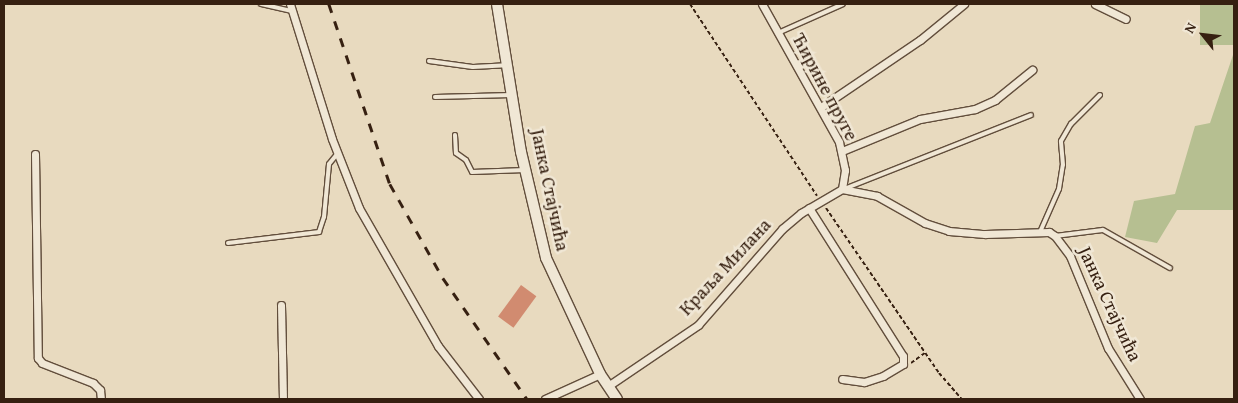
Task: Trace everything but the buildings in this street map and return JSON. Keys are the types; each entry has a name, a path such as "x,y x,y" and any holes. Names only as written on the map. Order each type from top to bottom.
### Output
{"street":[{"name":"Јанка Стајчића","path":"497,4 514,95 525,170 546,258 600,374 617,399"},
{"name":"Ћирине пруге","path":"762,4 822,107 842,151 845,179 842,190"},
{"path":"822,107 920,40 964,4"},
{"path":"1095,4 1126,19"},
{"path":"291,8 337,154 359,208 438,346 479,399"},
{"path":"842,151 920,118 975,109 995,100 1032,70"},
{"path":"35,154 38,358 42,363 93,383 100,390 101,399"},
{"name":"Јанка Стајчића","path":"842,190 877,196 925,223 949,231 985,234 1049,232 1055,236 1070,256 1108,348 1140,399"},
{"name":"Краља Милана","path":"608,386 698,325 782,229 809,208 842,190"},
{"path":"809,208 904,361 883,376 864,382 842,379"},
{"path":"281,305 283,399"},
{"path":"544,399 600,374"}],"lane":[{"path":"261,4 291,8"},
{"path":"778,33 843,4"},
{"path":"429,61 473,67 508,65"},
{"path":"435,97 514,95"},
{"path":"1040,232 1058,189 1063,165 1062,141 1070,124 1100,95"},
{"path":"842,190 1031,115"},
{"path":"455,135 456,153 466,160 472,172 525,170"},
{"path":"228,243 319,232 324,217 330,164 337,154"},
{"path":"1055,236 1103,230 1170,268"}],"path":[{"path":"690,4 925,353 962,399"},
{"path":"904,361 910,363 925,353"}],"green space":[{"path":"1200,4 1234,4 1234,45 1200,45"},
{"path":"1234,52 1234,210 1177,210 1157,243 1125,237 1134,201 1175,194 1195,126 1210,123"}],"railway":[{"path":"329,4 390,184 443,278 527,399"}]}
